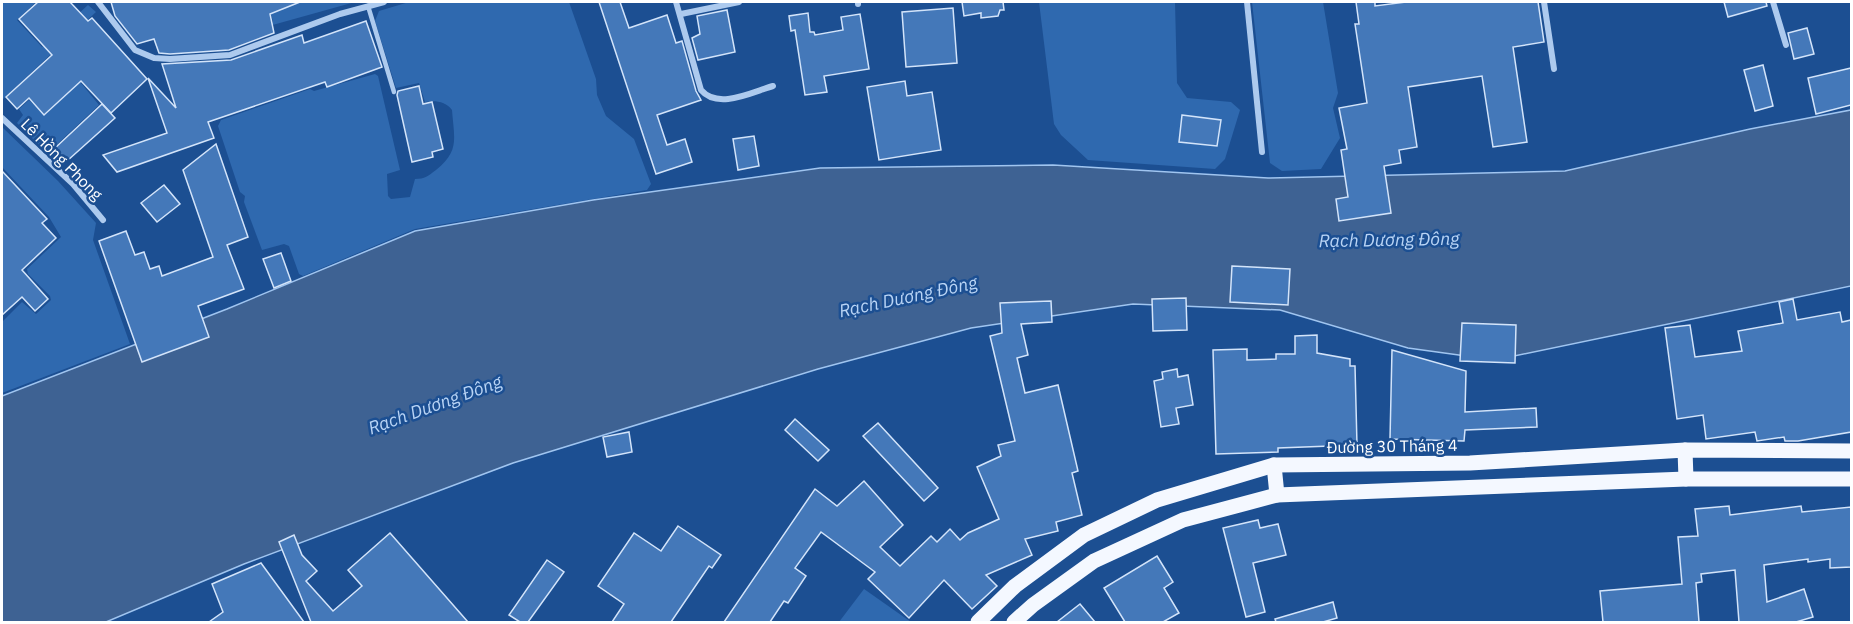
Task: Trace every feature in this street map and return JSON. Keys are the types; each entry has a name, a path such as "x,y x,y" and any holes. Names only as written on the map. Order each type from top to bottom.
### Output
{"main road":[{"name":"Đường 30 Tháng 4","path":"978,622 1015,586 1084,535 1157,500 1274,465 1470,463 1685,450 1851,451"},
{"path":"1685,450 1686,479"},
{"path":"1274,465 1277,495"},
{"path":"1014,622 1033,605 1094,561 1183,520 1277,495 1686,479 1851,479"}],"street":[{"path":"98,2 135,50 154,58 170,59 230,55 384,2"},
{"path":"676,2 701,90 706,95 717,100 773,86"},
{"path":"681,14 739,2"},
{"path":"1247,2 1262,152"},
{"path":"1544,2 1554,69"},
{"path":"1773,2 1786,45"},
{"name":"Lê Hồng Phong","path":"2,118 73,184 103,220"}],"lane":[{"path":"368,6 394,92"}],"shaded area":[{"path":"2,2 36,2 17,20 42,47 88,5 96,12 2,100"},
{"path":"275,2 355,2 269,26 273,22 271,14 282,10"},
{"path":"409,2 569,2 596,79 597,95 606,116 634,139 651,184 647,190 415,229 303,276 299,274 289,246 284,244 262,250 244,202 245,196 240,192 218,126 221,120 310,89 314,91 375,74 378,76 400,170 387,174 388,196 391,199 410,197 415,179 436,170 449,157 454,143 452,110 440,102 425,102 419,83 396,88 375,21 379,11"},
{"path":"1039,2 1175,2 1177,83 1187,98 1231,102 1240,110 1225,159 1215,169 1088,160 1061,135 1054,124"},
{"path":"1252,2 1323,2 1338,93 1333,108 1340,138 1321,169 1282,171 1270,163"},
{"path":"76,77 99,105 52,149 45,151 17,123 23,115 19,109 29,100 45,115 73,89"},
{"path":"2,127 58,181 96,223 93,240 130,344 2,393 2,322 22,302 36,314 51,300 50,296 28,274 27,269 61,237 49,217 2,167"},
{"path":"864,589 911,622 839,622"}],"water":[{"name":"Rạch Dương Đông","path":"1851,110 1851,286 1495,360 1408,348 1280,310 1133,304 971,328 818,369 513,463 244,564 106,622 2,622 2,396 227,309 415,231 593,200 820,168 1053,165 1268,178 1565,171 1750,129"}],"building":[{"path":"38,2 70,2 88,21 92,18 147,79 111,113 81,81 44,115 29,98 17,109 6,97 52,55 19,19"},
{"path":"111,2 300,2 270,14 274,33 229,50 170,54 159,53 154,39 137,44 115,16"},
{"path":"599,2 620,2 629,28 667,15 676,43 682,41 696,91 701,100 657,115 667,145 685,139 692,162 656,174"},
{"path":"962,2 1003,2 1004,10 1000,10 998,16 981,18 981,13 964,16"},
{"path":"1356,2 1375,2 1375,6 1406,2 1538,2 1544,42 1513,47 1527,142 1493,147 1482,76 1408,87 1417,147 1399,150 1401,163 1384,166 1391,213 1339,221 1336,199 1348,197 1341,150 1347,149 1339,108 1367,103 1355,24 1359,24"},
{"path":"1724,2 1766,2 1767,6 1728,17"},
{"path":"953,8 957,63 906,67 902,12"},
{"path":"727,10 735,52 698,60 692,38 700,34 697,16"},
{"path":"808,13 810,32 814,32 815,35 843,30 841,17 860,14 869,69 824,76 827,92 805,95 795,30 791,31 789,16"},
{"path":"366,21 382,67 327,87 325,82 208,122 214,138 117,172 103,155 167,133 148,78 176,108 162,64 231,60 302,35 304,43"},
{"path":"1807,28 1814,54 1794,59 1788,33"},
{"path":"1763,65 1773,106 1755,111 1744,70"},
{"path":"1851,68 1851,105 1816,114 1808,78"},
{"path":"905,81 907,96 932,92 941,150 879,160 867,87"},
{"path":"419,86 423,104 432,102 443,149 432,152 433,157 412,162 397,95 398,91"},
{"path":"102,104 115,118 67,161 55,148"},
{"path":"1182,115 1221,120 1217,146 1179,142"},
{"path":"754,136 759,166 738,170 733,139"},
{"path":"216,144 248,237 227,245 244,289 198,306 209,337 142,362 99,241 126,231 135,255 144,252 150,269 159,266 162,276 213,257 183,170"},
{"path":"2,171 47,219 42,223 56,238 22,270 48,299 35,311 22,297 2,315"},
{"path":"164,185 180,204 157,222 141,203"},
{"path":"281,253 291,281 274,288 263,259"},
{"path":"1232,266 1290,269 1288,305 1230,302"},
{"path":"1186,298 1187,330 1153,331 1152,299"},
{"path":"1793,299 1797,320 1840,312 1842,322 1851,320 1851,432 1798,441 1785,441 1784,437 1757,441 1755,432 1706,439 1703,415 1677,419 1665,328 1690,325 1695,357 1742,351 1738,331 1783,323 1779,302"},
{"path":"1051,301 1052,322 1021,324 1028,355 1017,358 1025,393 1058,385 1078,471 1072,473 1082,515 1056,522 1058,531 1025,539 1032,555 986,575 997,586 972,609 944,580 909,618 868,579 875,572 821,532 795,568 806,576 788,603 784,601 770,622 724,622 815,489 837,506 864,481 903,525 880,547 900,566 931,536 937,542 950,529 960,540 968,533 999,519 977,467 1001,456 998,445 1015,441 990,336 1002,333 1000,303"},
{"path":"1462,323 1516,325 1515,363 1460,361"},
{"path":"1317,335 1317,353 1350,359 1350,366 1355,366 1357,445 1278,448 1278,452 1216,454 1213,350 1247,349 1247,360 1276,359 1276,354 1295,354 1295,336"},
{"path":"1392,350 1466,371 1465,412 1536,408 1537,427 1465,430 1464,441 1390,439"},
{"path":"1177,369 1178,377 1188,375 1193,405 1176,408 1179,424 1161,427 1154,381 1163,379 1162,372"},
{"path":"795,419 829,450 818,461 785,430"},
{"path":"878,423 938,488 924,501 863,436"},
{"path":"629,432 632,452 607,457 603,437"},
{"path":"1729,506 1730,515 1801,506 1802,512 1851,507 1851,567 1830,568 1830,559 1808,562 1808,559 1764,565 1767,602 1804,589 1813,617 1796,622 1739,622 1735,570 1701,574 1702,582 1696,583 1699,622 1603,622 1600,591 1682,584 1678,537 1698,536 1695,509"},
{"path":"1258,520 1260,528 1278,524 1286,555 1253,563 1265,612 1246,617 1223,528"},
{"path":"678,526 721,555 712,568 709,566 671,622 612,622 624,604 598,586 634,533 661,551"},
{"path":"390,533 468,622 311,622 279,542 294,535 302,555 317,571 306,581 333,611 362,586 348,570"},
{"path":"1157,556 1173,582 1164,588 1179,613 1163,622 1125,622 1104,588"},
{"path":"547,560 564,572 528,622 520,622 509,615"},
{"path":"261,563 304,622 209,622 223,612 212,584"},
{"path":"1333,602 1337,618 1323,622 1276,622 1275,619"},
{"path":"1080,604 1095,622 1057,622"}]}
